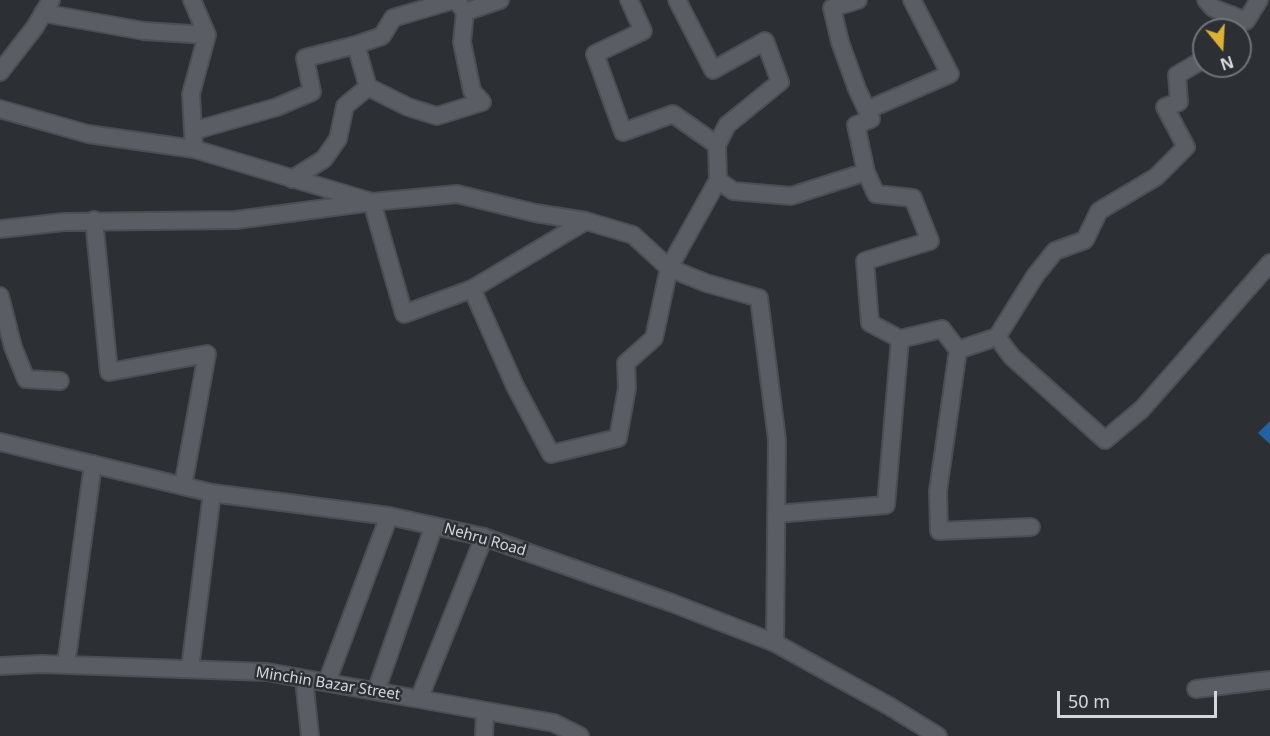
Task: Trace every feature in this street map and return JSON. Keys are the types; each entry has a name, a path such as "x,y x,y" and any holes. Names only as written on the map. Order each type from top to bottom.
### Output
{"street":[{"path":"192,0 207,36 191,94 194,149"},
{"path":"193,131 276,106 312,92 305,58 382,36 393,18 423,4 458,4 500,0"},
{"path":"629,0 643,32 595,54 623,132 673,114 717,145"},
{"path":"472,289 515,386 551,454 618,438 627,388 626,363 654,338 669,268 718,180 717,145 727,125 780,82 765,41 713,70 677,0"},
{"path":"858,0 832,8 840,42 871,119 856,125 866,172 876,194 914,198 930,242 866,261 870,323 900,339 942,329 958,350 938,491 939,531 1031,527"},
{"path":"867,111 950,74 912,0"},
{"path":"1206,0 1213,9 1246,21 1259,0"},
{"path":"356,45 368,87 408,107 437,116 482,102 472,91 462,42 458,4"},
{"path":"0,72 47,7 144,31 207,36"},
{"path":"1229,18 1232,15"},
{"path":"958,350 997,337 1035,276 1055,251 1085,240 1099,211 1156,177 1186,147 1165,107 1179,102 1177,75 1192,66"},
{"path":"292,179 324,159 338,139 345,106 368,87"},
{"path":"0,109 88,134 194,149 372,202"},
{"path":"718,180 733,191 791,196 866,172"},
{"path":"0,229 94,220 236,220 372,202 457,194 536,213 586,221 633,235 669,268 705,283 759,298 777,440 775,643"},
{"path":"372,202 404,314 472,289 586,221"},
{"path":"94,220 109,372 207,354 183,486"},
{"path":"997,337 1012,357 1105,440 1142,409 1270,263"},
{"path":"0,296 13,348 26,379 60,381"},
{"path":"776,514 886,505 900,339"},
{"name":"Nehru Road","path":"0,442 212,493 389,516 484,537 672,603 775,643 890,706 938,736"},
{"path":"66,665 93,464"},
{"path":"190,669 212,493"},
{"path":"327,682 389,516"},
{"path":"376,691 434,526"},
{"path":"419,699 484,537"},
{"name":"Minchin Bazar Street","path":"0,666 66,665 267,672 554,723 580,736"},
{"path":"304,679 309,736"},
{"path":"1196,688 1270,680"},
{"path":"484,736 485,711"}],"building":[{"path":"1270,421 1270,444 1258,433"}]}
